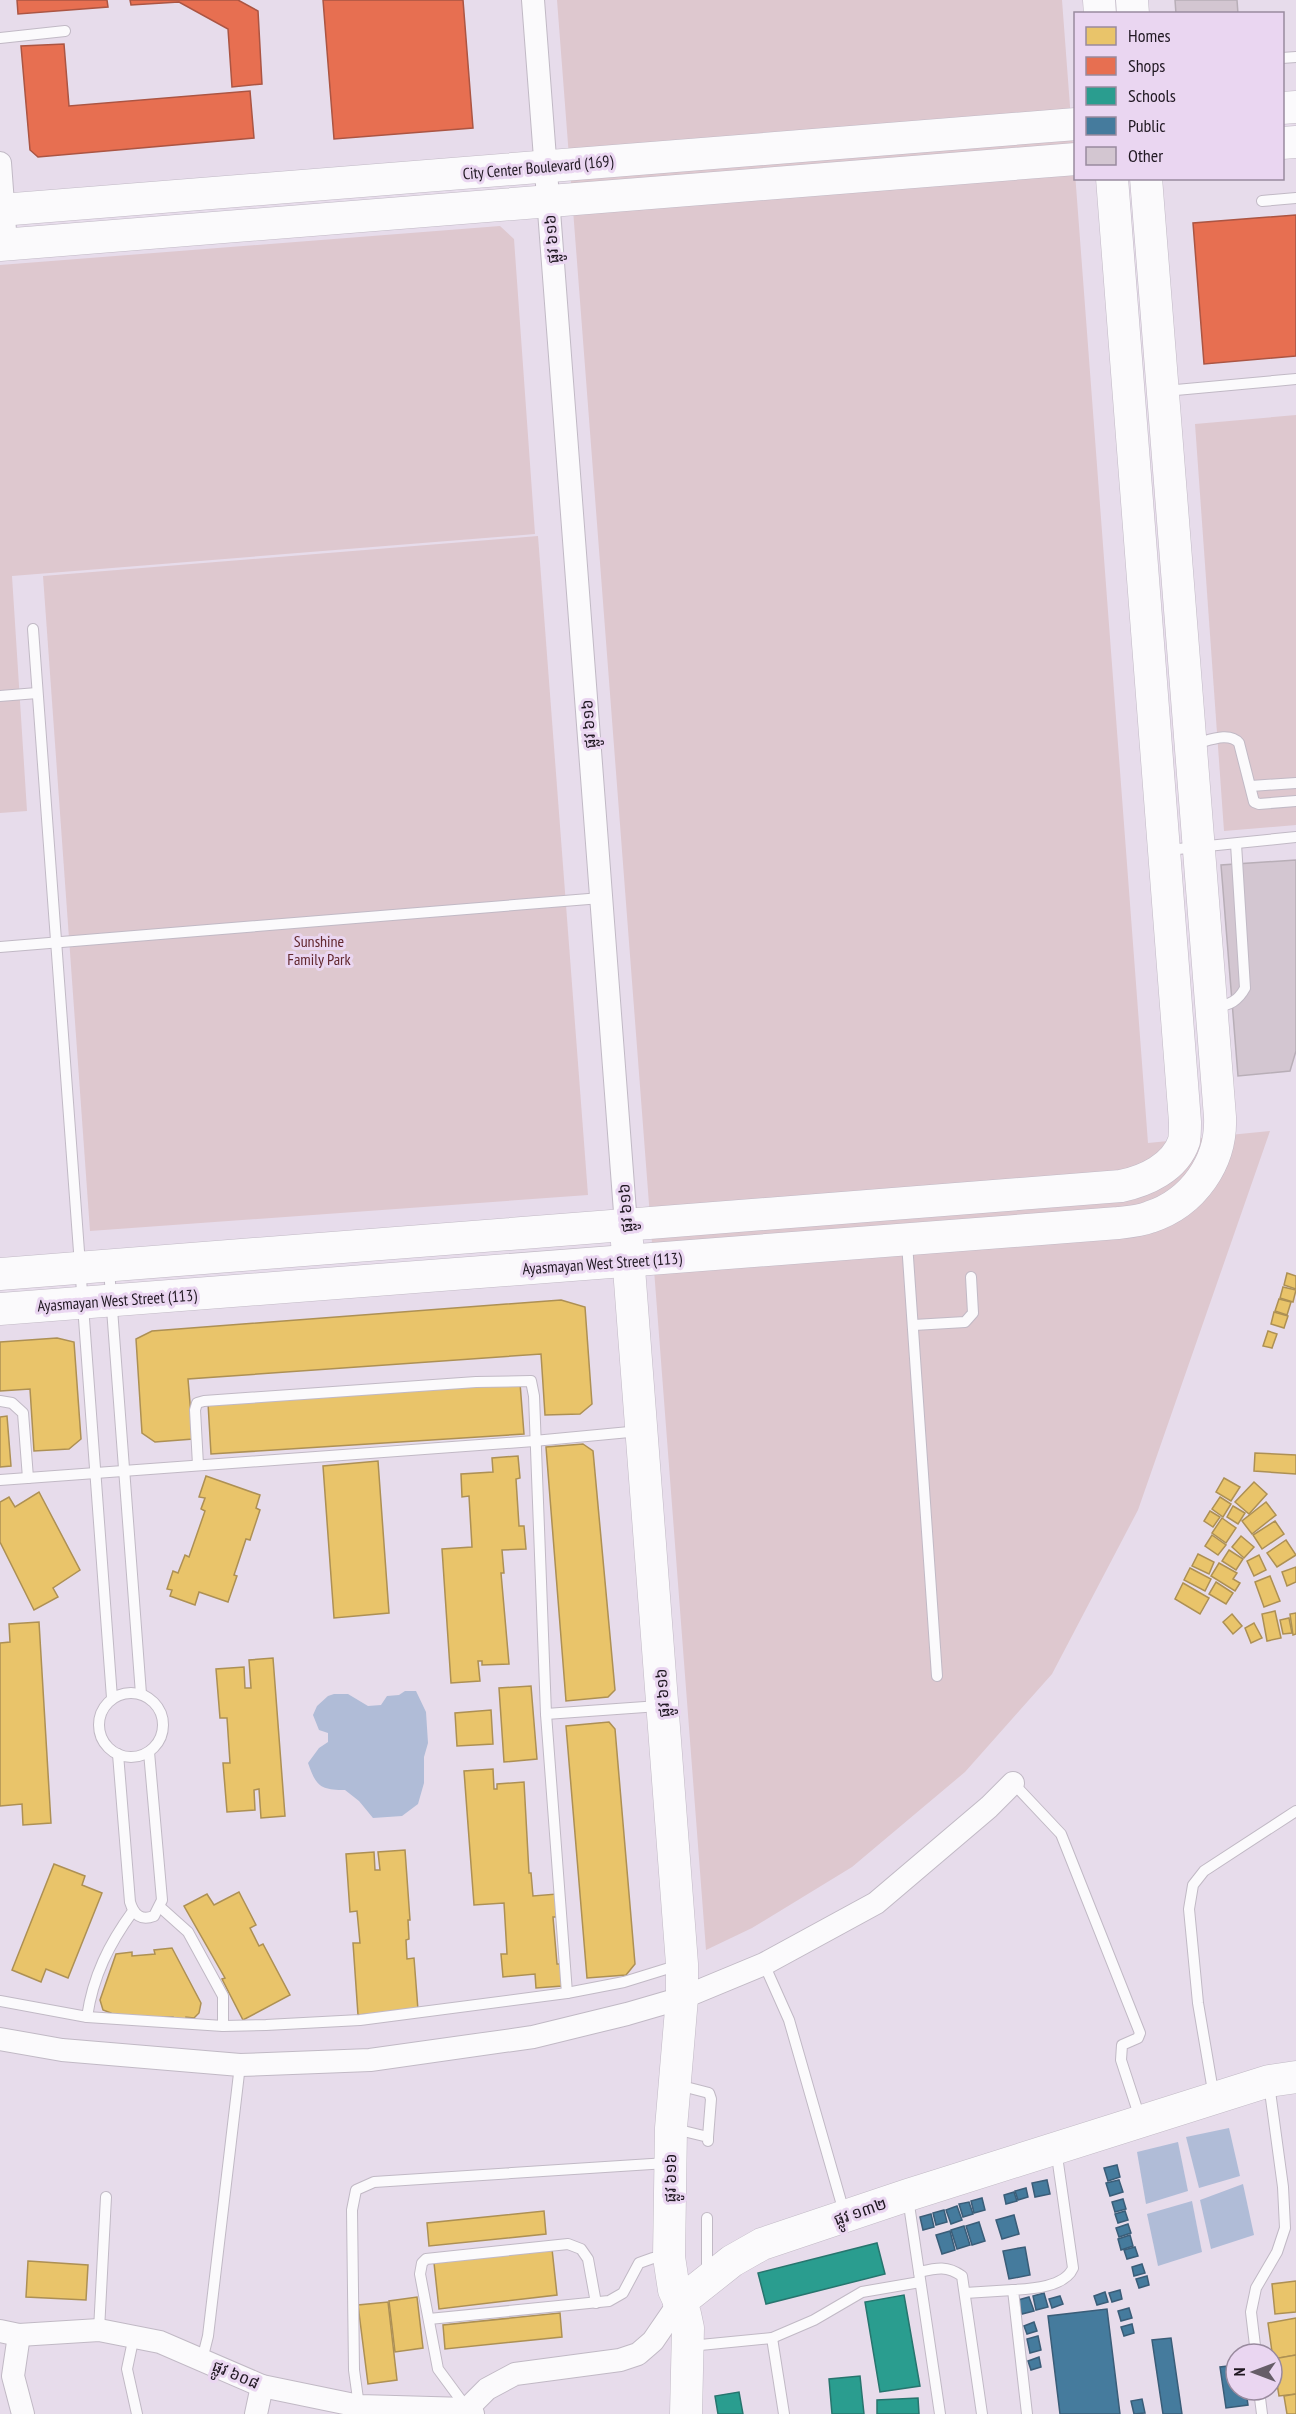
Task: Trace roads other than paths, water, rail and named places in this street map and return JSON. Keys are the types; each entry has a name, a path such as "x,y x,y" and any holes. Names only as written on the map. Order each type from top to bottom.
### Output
{"street":[{"name":"ផ្លូវ ៦១៦","path":"533,0 682,1964 682,1998 671,2128 669,2257 674,2289 685,2314 688,2346 686,2414"},
{"name":"City Center Boulevard (169)","path":"2,210 1074,124"},
{"path":"0,163 3,244 1074,159"},
{"path":"0,1274 1120,1186 1152,1177 1165,1166 1176,1155 1184,1141 1185,1122 1112,180"},
{"name":"Ayasmayan West Street (113)","path":"0,1309 1118,1223 1150,1218 1178,1204 1194,1189 1207,1171 1221,1136 1146,180"},
{"path":"1132,438 1167,435"},
{"path":"1156,749 1191,745"},
{"path":"905,1203 907,1239"},
{"path":"247,1255 250,1290"},
{"path":"0,2039 62,2050 240,2066 370,2060 478,2046 533,2037 627,2014 682,1998 764,1964 876,1903 989,1807 1013,1783"},
{"name":"ផ្លូវ ១៣២","path":"470,2412 487,2389 515,2374 620,2360 638,2354 652,2342 679,2303 732,2261 762,2244 844,2212 908,2195 1282,2079"},
{"name":"ផ្លូវ ៦០៨","path":"9,2333 99,2330 160,2342 262,2386 359,2410 470,2412"},
{"path":"9,2333 14,2376 23,2414"},
{"path":"256,2414 262,2386"}],"lane":[{"path":"0,38 65,31"},
{"path":"1262,201 1296,198"},
{"path":"1163,391 1296,380"},
{"path":"33,629 56,943 94,1266 112,1300 141,1694"},
{"path":"0,696 37,693"},
{"path":"1191,745 1228,737 1235,738 1239,743 1252,798 1259,804 1296,801"},
{"path":"1251,786 1296,783"},
{"path":"1164,851 1296,837"},
{"path":"1212,1008 1229,1005 1239,998 1245,988 1236,844"},
{"path":"0,948 601,898"},
{"path":"907,1239 937,1676"},
{"path":"94,1266 81,1302 112,1698 99,1720 100,1731 104,1741 118,1754 137,1757 149,1752 157,1744 164,1724 155,1703 141,1694 121,1694 112,1698"},
{"path":"914,1325 965,1322 973,1313 971,1277"},
{"path":"198,1465 195,1431 197,1403 277,1395 476,1382 531,1381 534,1396 546,1714 567,1993"},
{"path":"0,1401 12,1403 22,1413 28,1478"},
{"path":"0,1480 642,1431"},
{"path":"546,1714 663,1706"},
{"path":"118,1754 130,1902 138,1917 147,1919 154,1916 162,1900 149,1752"},
{"path":"1013,1783 1061,1834 1140,2033 1138,2038 1122,2045 1121,2060 1141,2122"},
{"path":"1215,2098 1198,2003 1189,1909 1193,1885 1204,1871 1296,1811"},
{"path":"160,1907 188,1932 223,1996 223,2026"},
{"path":"87,2017 90,1993 111,1941 133,1911"},
{"path":"0,2001 87,2017 223,2026 360,2020 567,1993 624,1982 682,1964"},
{"path":"764,1964 789,2020 844,2212"},
{"path":"202,2360 208,2336 240,2066"},
{"path":"1255,2342 1251,2312 1256,2288 1277,2252 1285,2228 1282,2187 1282,2079"},
{"path":"671,2128 708,2139 711,2099 709,2092 675,2084"},
{"path":"965,2293 1013,2290 1056,2283 1070,2276 1073,2268 1056,2149"},
{"path":"359,2410 354,2370 352,2256 352,2210 356,2190 374,2182 671,2163"},
{"path":"908,2195 940,2414"},
{"path":"99,2330 106,2197"},
{"path":"706,2218 707,2281"},
{"path":"470,2412 438,2368 420,2274 422,2263 426,2259 568,2244 581,2249 588,2259 596,2302"},
{"path":"429,2319 609,2301 623,2293 639,2263 653,2258 669,2257"},
{"path":"688,2346 772,2338 814,2320 862,2292 920,2277 942,2267 954,2270 962,2276 982,2414"},
{"path":"1013,2290 1027,2414"},
{"path":"134,2336 127,2370 137,2414"},
{"path":"772,2338 784,2414"}],"water":[{"path":"405,1691 416,1691 426,1712 428,1743 424,1757 424,1783 418,1804 402,1816 373,1818 359,1801 345,1790 324,1788 314,1777 308,1763 319,1748 328,1742 328,1733 319,1730 313,1715 317,1706 328,1696 334,1694 348,1694 368,1706 381,1705 387,1696 399,1695"},
{"path":"1229,2128 1240,2176 1199,2188 1186,2137"},
{"path":"1178,2142 1188,2191 1146,2204 1137,2152"},
{"path":"1243,2184 1254,2235 1211,2249 1200,2200"},
{"path":"1192,2201 1202,2252 1158,2266 1147,2214"}],"park label":[{"name":"Sunshine Family Park","path":"319,950"}]}
